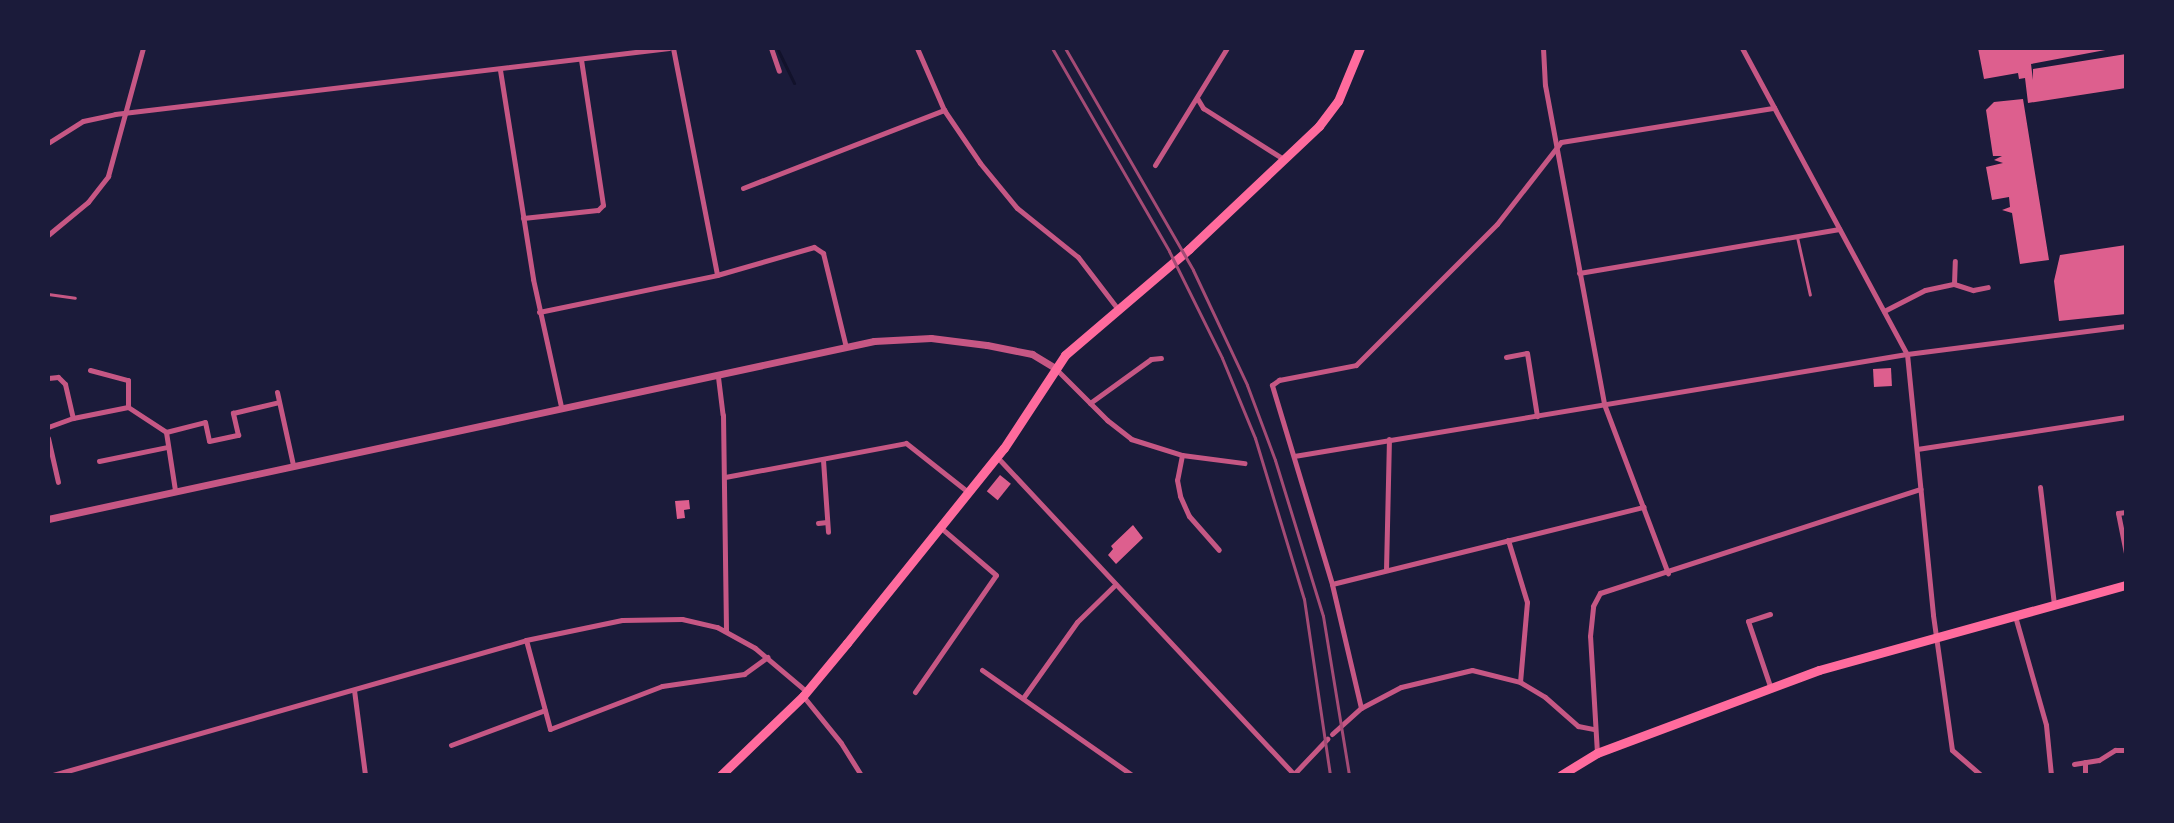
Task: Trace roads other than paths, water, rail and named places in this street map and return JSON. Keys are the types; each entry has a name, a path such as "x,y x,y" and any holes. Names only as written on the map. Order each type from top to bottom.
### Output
{"main road":[{"path":"720,775 805,694 997,457 1055,368 1075,344 1190,249 1319,126 1338,101 1360,48"},
{"path":"1561,775 1597,753 1770,686 2126,585"}],"street":[{"path":"48,235 88,201 106,179 143,48"},
{"path":"48,143 83,121 126,113 671,48 717,275"},
{"path":"771,48 779,70"},
{"path":"917,48 944,110 1004,194 1032,222 1078,257 1117,308"},
{"path":"1155,165 1227,48"},
{"path":"1543,48 1556,146 1604,404 1668,573"},
{"path":"1742,48 1906,354 1937,638 1952,750 1982,775"},
{"path":"523,218 598,210 603,205 581,60"},
{"path":"500,70 539,312 561,406"},
{"path":"1197,97 1203,108 1285,160"},
{"path":"1361,708 1332,584 1272,385 1279,380 1356,365 1497,224 1556,146 1774,108"},
{"path":"743,188 944,110"},
{"path":"1579,273 1839,229"},
{"path":"539,312 717,275 820,248 846,347"},
{"path":"1954,284 1955,261"},
{"path":"1884,310 1925,290 1954,284 1973,290 1988,287"},
{"path":"1294,456 1906,354 2126,326"},
{"path":"48,519 561,406 718,377 846,347 900,338 953,340 1009,348 1032,354 1055,368 1131,439 1182,455 1244,462"},
{"path":"1506,357 1527,353 1537,416"},
{"path":"1090,403 1151,359 1161,358"},
{"path":"90,370 128,380 131,392 128,407"},
{"path":"48,378 58,377 65,384 73,418"},
{"path":"718,377 722,401 726,631"},
{"path":"277,392 293,465"},
{"path":"48,428 73,418 128,407 166,432 205,422 209,441 238,435 233,413 279,402"},
{"path":"1917,449 2126,417"},
{"path":"166,432 175,490"},
{"path":"48,438 58,482"},
{"path":"1386,570 1389,439"},
{"path":"724,477 906,443 968,492"},
{"path":"99,461 167,447"},
{"path":"1182,455 1177,480 1180,496 1189,516 1219,550"},
{"path":"997,457 1293,774 1361,708 1401,687 1450,673 1489,672 1520,682 1545,697 1578,726 1593,729"},
{"path":"823,460 828,532"},
{"path":"2040,487 2054,604"},
{"path":"1597,753 1593,729 1590,636 1596,598 1600,593 1668,573 1921,489"},
{"path":"1332,584 1644,507"},
{"path":"2126,512 2118,513 2126,553"},
{"path":"818,523 827,522"},
{"path":"915,692 996,575 940,527"},
{"path":"1508,540 1527,602 1520,682"},
{"path":"1023,698 1077,622 1116,584"},
{"path":"1770,614 1749,621 1770,686"},
{"path":"2015,616 2046,724 2051,775"},
{"path":"53,775 574,627 659,617 707,624 726,631 767,657 805,694 861,775"},
{"path":"526,640 550,729 662,686 744,674 767,657"},
{"path":"982,670 1132,775"},
{"path":"354,690 365,775"},
{"path":"451,745 545,710"},
{"path":"2074,764 2099,760 2115,750 2126,750"},
{"path":"2085,762 2085,773"},
{"path":"77,768 79,775"}],"lane":[{"path":"1797,237 1810,295"},
{"path":"48,294 75,298"}],"waterway":[{"path":"777,48 794,83"}],"railway":[{"path":"1052,48 1169,251 1222,358 1255,438 1304,599 1330,775"},
{"path":"1065,48 1193,270 1247,385 1275,460 1323,616 1349,775"}]}
